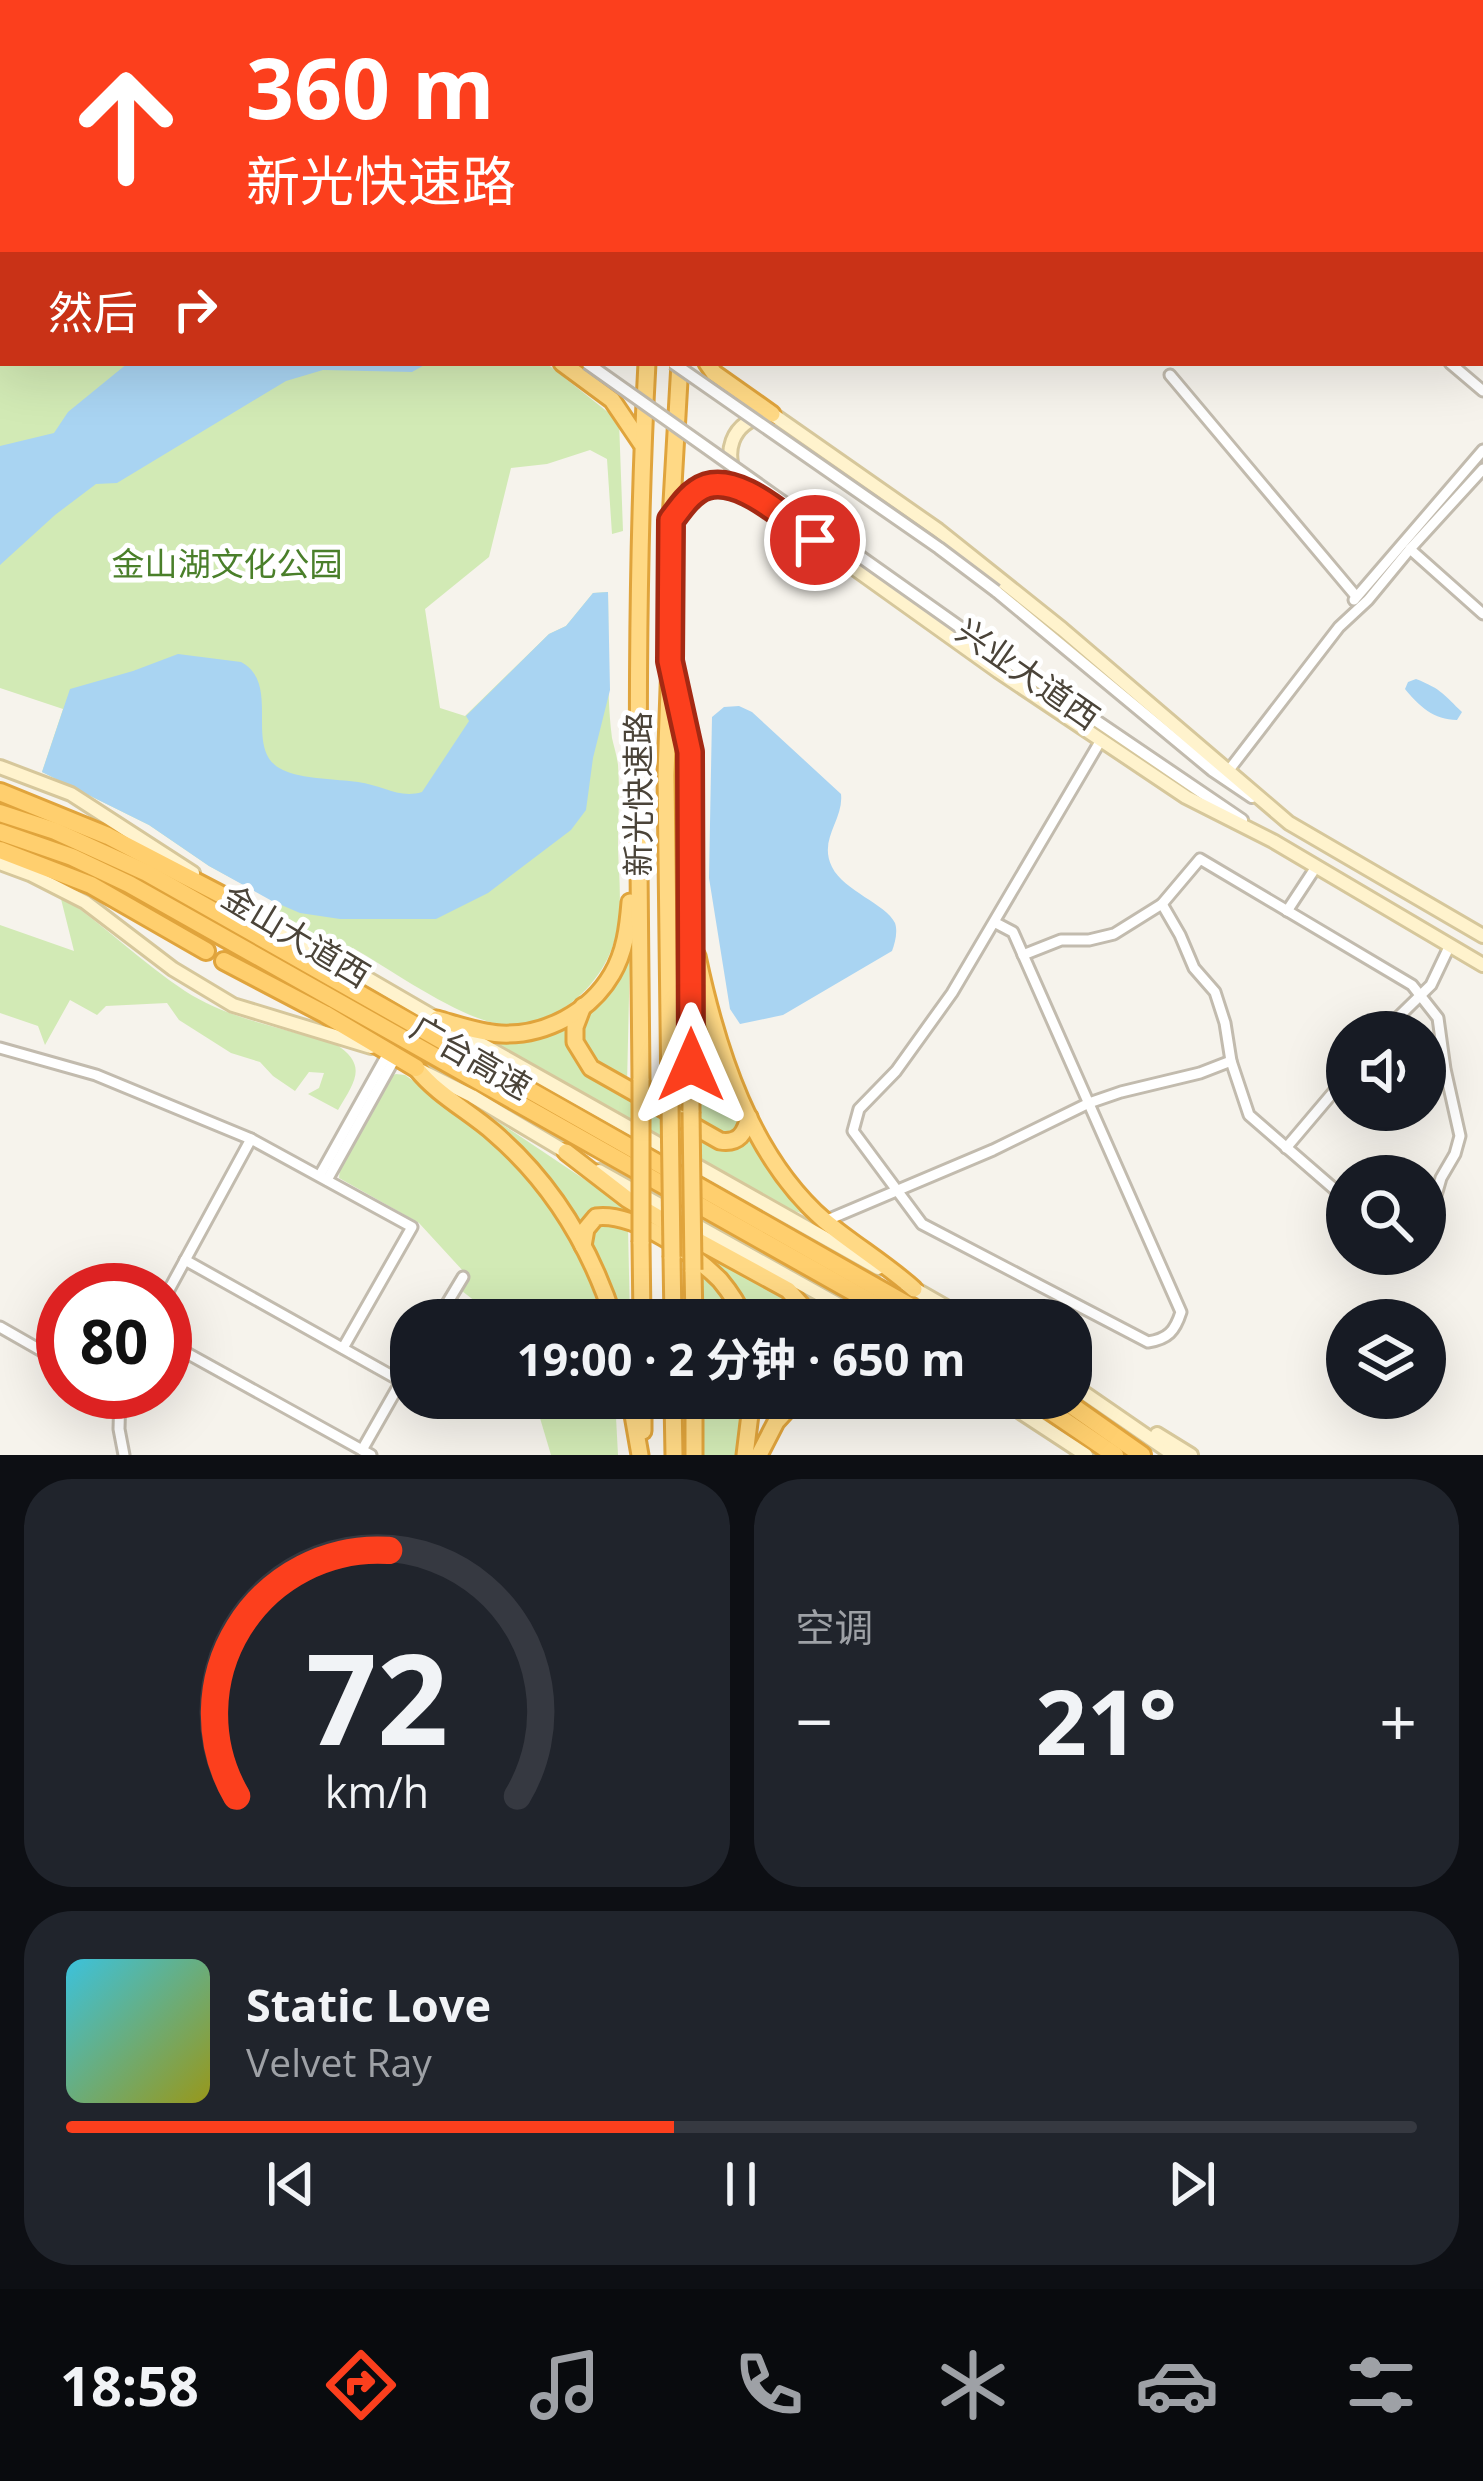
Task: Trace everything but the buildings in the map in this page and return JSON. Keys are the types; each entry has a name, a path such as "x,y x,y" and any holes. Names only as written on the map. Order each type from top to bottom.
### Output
{"highway":[{"path":"566,366 612,400 643,446"},
{"name":"新光快速路","path":"642,1299 638,705 647,366"},
{"name":"新光快速路","path":"673,1299 666,775 676,366"},
{"path":"709,366 772,414"},
{"path":"671,520 699,489 709,485 742,488"},
{"path":"670,661 690,752 694,1299"},
{"path":"437,1019 499,1034 529,1033 557,1024 583,1006 611,976 625,943 630,904 630,759 638,705"},
{"path":"0,792 108,836 231,900"},
{"name":"广台高速","path":"0,813 55,831 147,873 897,1299"},
{"name":"广台高速","path":"0,832 72,857 129,884 867,1299"},
{"path":"0,850 91,885 206,951"},
{"path":"691,922 709,1006 749,1117 785,1179 826,1221 914,1289"},
{"path":"224,961 416,1068 428,1083 488,1128 552,1196 584,1246 607,1299"},
{"path":"583,1006 575,1042 590,1068 720,1141 745,1134 749,1117"},
{"path":"566,1153 627,1199 796,1299"},
{"path":"584,1246 586,1229 596,1217 630,1222 681,1249 734,1299"},
{"path":"634,1419 642,1455"},
{"path":"642,1455 643,1419"},
{"path":"674,1419 674,1455"},
{"path":"694,1419 694,1455"},
{"path":"745,1455 749,1419"},
{"path":"759,1455 779,1419"},
{"path":"1062,1419 1115,1455"},
{"path":"1091,1419 1142,1455"}],"main road":[{"path":"1273,842 1186,797 742,488 729,460 736,432 760,415 772,414 953,542 1289,823"},
{"name":"金山大道西","path":"0,766 71,794 231,900 932,1299"},
{"name":"兴业大道西","path":"1289,823 1483,936"},
{"name":"兴业大道西","path":"1273,842 1483,964"},
{"name":"金山大道西","path":"0,863 85,902 184,976 233,1005 341,1037 416,1068 828,1299"},
{"path":"1092,1398 1174,1455"},
{"path":"1099,1402 1192,1455"},
{"path":"1031,1419 1086,1455"}],"street":[{"name":"兴业大道西","path":"591,366 1273,842"},
{"name":"兴业大道西","path":"680,366 995,591 1211,770 1289,823"},
{"path":"1453,366 1483,392"},
{"path":"1170,375 1355,595"},
{"path":"1348,617 1355,595 1483,450"},
{"path":"1229,770 1348,617 1483,469"},
{"path":"1410,549 1483,614"},
{"path":"994,922 1013,932 1181,1312 1176,1328 1164,1340 1148,1342 922,1225 853,1131 859,1109 921,1039 1101,740"},
{"path":"1231,812 1238,795 1245,793"},
{"path":"1023,955 1061,940 1114,934 1162,904 1200,860 1412,985 1422,996 1438,1018 1460,1136 1446,1167"},
{"path":"1286,911 1316,867"},
{"path":"1162,904 1194,968 1215,992 1249,1115 1326,1182"},
{"path":"1406,1011 1431,985 1450,945"},
{"path":"0,1048 96,1075 251,1139 412,1226 343,1348"},
{"path":"324,1178 392,1057"},
{"path":"826,1221 1089,1103 1231,1061"},
{"path":"1286,1148 1326,1101"},
{"path":"183,1263 251,1139"},
{"path":"185,1260 390,1375"},
{"path":"450,1299 464,1277"},
{"path":"0,1328 36,1348"},
{"path":"192,1356 366,1453 390,1402"},
{"path":"119,1419 124,1455"}],"green space":[{"name":"金山湖文化公园","path":"0,366 550,366 619,421 623,531 612,534 607,459 590,450 547,464 511,468 489,557 425,609 440,708 465,716 549,634 566,626 593,593 608,592 609,702 619,775 618,924 612,948 593,981 580,996 547,1017 509,1025 490,1022 457,1009 353,948 349,953 276,913 280,904 209,866 149,825 42,772 63,709 0,688"},
{"path":"60,895 202,1001 334,1043 345,1051 355,1074 338,1110 308,1094 319,1088 324,1073 309,1072 295,1091 260,1062 231,1053 179,1020 167,1003 106,1006 97,1015 70,1000 45,1045 38,1026 0,1013 0,925 74,951"},
{"path":"630,952 627,1085 603,1068 582,1038 588,1008"},
{"path":"699,985 743,1115 740,1133 724,1138 700,1125"},
{"path":"573,1020 574,1051 724,1147 751,1133 812,1217 783,1207 481,1036"},
{"path":"405,1075 465,1116 514,1160 574,1248 596,1299 472,1299 462,1291 468,1282 464,1272 419,1223 339,1178 391,1076"},
{"path":"486,1114 673,1236 786,1299 741,1299 619,1212 595,1212 579,1230 483,1119"},
{"path":"607,1221 628,1227 630,1299 610,1299 588,1246 590,1229"},
{"path":"701,1275 717,1284 727,1299 702,1299"},
{"path":"540,1419 616,1419 618,1455 551,1455"},
{"path":"702,1419 745,1419 741,1455 702,1455"}],"water":[{"path":"124,366 423,366 412,372 323,370 286,381 117,483 96,484 0,565 0,446 54,433 68,412"},
{"path":"608,592 610,690 586,810 571,830 488,893 436,919 340,919 300,913 209,866 149,825 42,772 70,689 178,654 241,662 253,672 262,701 265,748 283,770 398,793 422,792 469,721 466,716 549,634 566,626 593,593"},
{"path":"1416,679 1462,712 1457,720 1434,715 1416,701 1405,689"},
{"path":"739,706 752,712 841,794 829,838 832,867 890,916 896,930 892,951 783,1015 740,1024 730,1009 709,878 712,717 724,707"}],"route":[{"path":"691,1065 690,752 670,661 671,520 699,489 723,485 742,488 815,540"}]}
